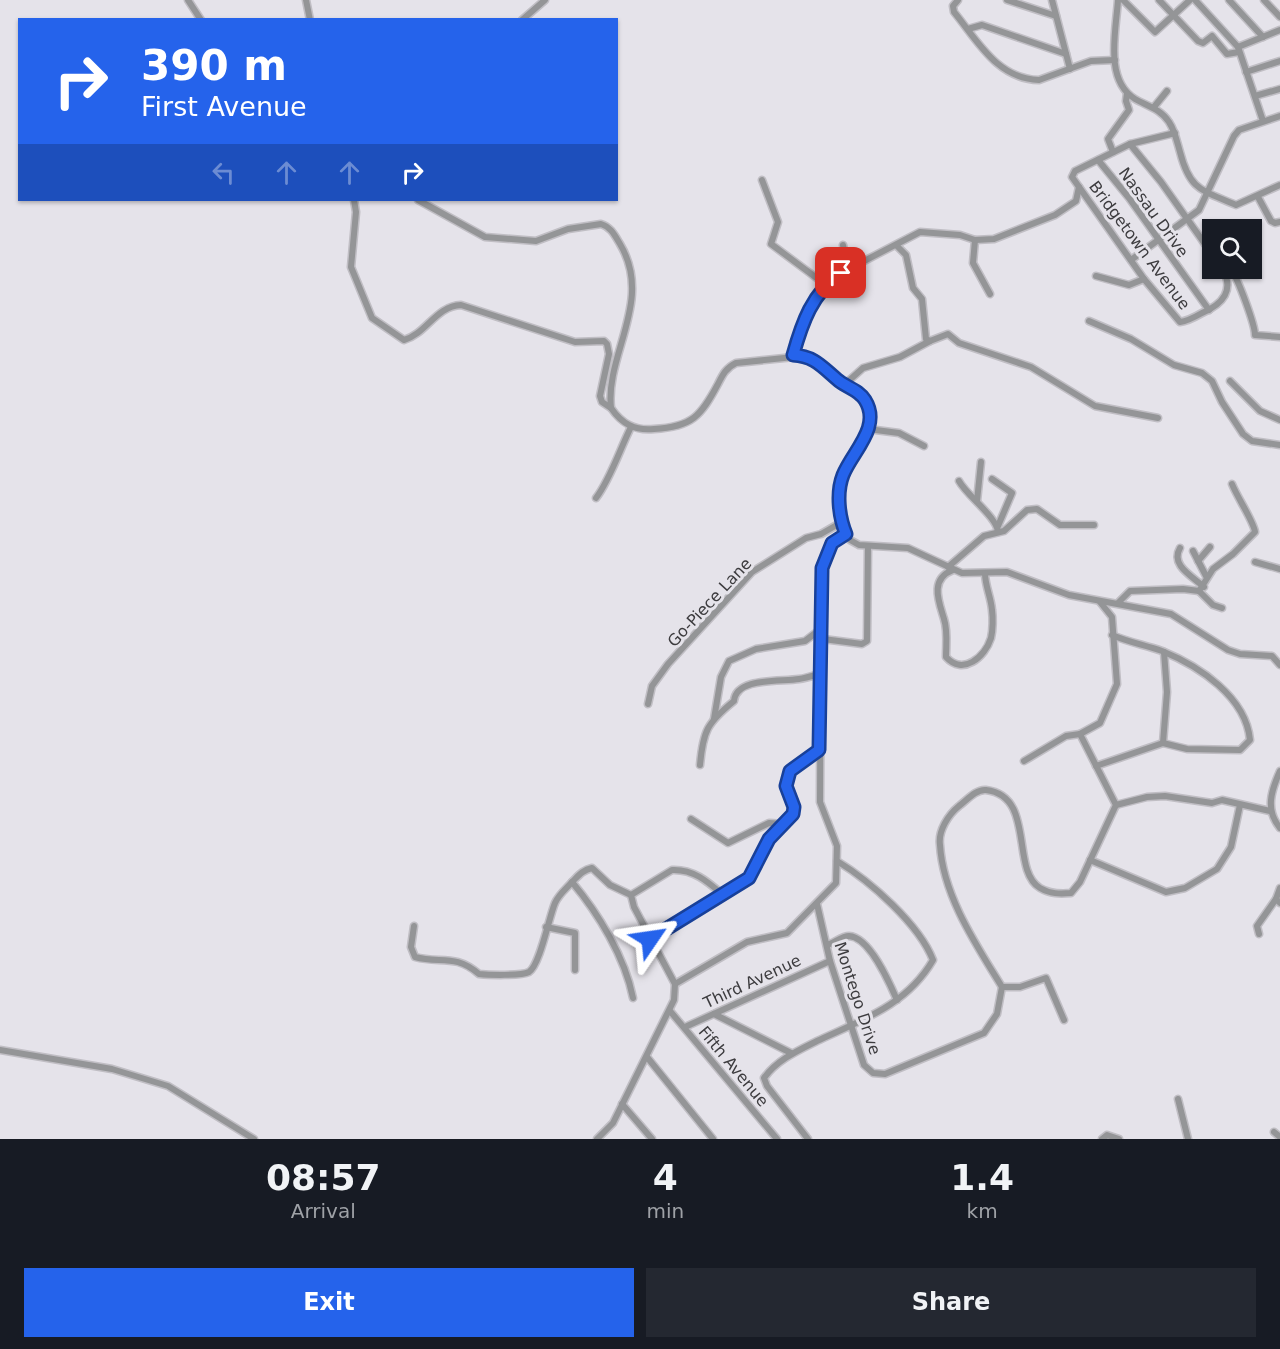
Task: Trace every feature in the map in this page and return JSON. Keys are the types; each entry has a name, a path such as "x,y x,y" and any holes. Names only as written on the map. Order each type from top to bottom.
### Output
{"street":[{"path":"188,0 200,18"},
{"path":"306,0 310,18"},
{"path":"524,18 545,0"},
{"path":"958,0 953,9 994,63 1029,78 1039,80 1096,60 1115,60"},
{"path":"1007,0 1056,16"},
{"path":"1052,0 1070,69"},
{"path":"1118,0 1115,60 1119,84 1127,93 1154,108 1169,121 1175,133 1186,175 1197,187 1236,205 1258,197 1280,185"},
{"path":"1123,0 1154,32 1190,0"},
{"path":"1159,0 1201,43 1212,36 1227,54 1280,30"},
{"path":"1195,0 1239,50 1263,121"},
{"path":"1229,0 1263,37"},
{"path":"1264,0 1280,17"},
{"path":"968,29 982,25 1066,54"},
{"path":"1246,72 1280,60"},
{"path":"1255,96 1280,89"},
{"path":"1154,108 1167,91"},
{"path":"1113,152 1108,139 1130,110 1126,101 1127,93"},
{"path":"1131,260 1200,210 1234,136 1239,130 1280,116"},
{"path":"1098,160 1130,144 1175,133"},
{"path":"1130,144 1161,182 1202,241"},
{"name":"Bridgetown Avenue","path":"1098,160 1075,171 1072,177 1144,279 1180,322 1209,310 1226,296 1227,279"},
{"name":"Nassau Drive","path":"1098,160 1209,310"},
{"path":"762,180 778,222 771,244 826,285"},
{"path":"793,355 807,312 826,285 841,273 923,231 967,236 975,240 1004,236 1055,215 1078,199 1079,187"},
{"path":"1258,197 1271,221 1275,224 1280,222"},
{"path":"354,201 356,212 351,267 375,322 404,340 415,335 448,308 461,305 574,342 604,341 608,344 609,354 601,400 631,427 644,430 662,429 692,421 705,406 726,368 736,363 793,355 814,359 844,385 864,398 869,408 868,429 842,477 839,488 842,522 850,540 868,547 908,548 930,556 962,573 1007,572 1055,591 1171,614 1228,650 1240,654 1272,656 1280,665"},
{"path":"420,201 485,237 496,239 536,241 568,229 602,224 611,230 628,261 633,283 611,408"},
{"path":"975,240 973,263 990,294"},
{"path":"841,273 845,255 843,245"},
{"path":"897,246 906,255 913,288 922,299 926,339 930,341"},
{"path":"1096,276 1129,285 1144,279"},
{"path":"1237,279 1245,306 1254,322 1255,335 1280,337"},
{"path":"1089,321 1131,339 1174,365 1202,373 1212,381 1222,402 1243,434 1251,441 1280,445"},
{"path":"844,385 863,368 900,357 948,334 959,344 1031,367 1095,406 1158,418"},
{"path":"1230,381 1260,411 1280,420"},
{"path":"596,498 605,486 631,427"},
{"path":"868,429 899,433 924,446"},
{"path":"977,501 981,462"},
{"path":"992,479 1012,493 998,529"},
{"path":"959,481 998,529"},
{"path":"1202,589 1206,576 1255,532 1232,484"},
{"path":"985,573 992,609 991,637 976,660 968,666 960,666 946,657 945,620 938,604 937,589 950,568 984,536 1027,510 1037,509 1060,525 1094,525"},
{"name":"Go-Piece Lane","path":"648,704 652,686 668,664 752,572 806,538 821,534 842,522"},
{"path":"675,984 747,942 787,933 836,883 835,838 820,802 822,568 832,543 846,534"},
{"path":"823,639 862,644 867,641 868,547"},
{"path":"1198,561 1210,547"},
{"path":"1180,548 1176,555 1177,564 1202,589 1213,604 1222,608"},
{"path":"1192,551 1206,576"},
{"path":"1255,562 1280,569"},
{"path":"1118,603 1130,591 1202,589"},
{"path":"1024,761 1066,736 1080,734 1100,723 1117,684 1112,617 1100,601"},
{"path":"714,718 721,677 729,661 756,649 805,641 822,628"},
{"path":"1096,766 1163,742 1187,748 1218,751 1240,750 1250,740 1248,724 1227,693 1201,673 1164,652 1112,635"},
{"path":"1163,742 1167,692 1164,652"},
{"path":"700,765 703,736 714,718 734,701 734,694 742,687 775,680 799,679 822,672"},
{"path":"1080,734 1116,805"},
{"path":"650,939 749,878 769,839 785,824 794,810 786,786 790,771 819,750"},
{"path":"1280,771 1271,795 1270,811 1280,828"},
{"path":"1064,1020 1046,978 1020,987 1002,987 962,915 945,870 939,845 942,830 953,811 979,791 987,790 1001,796 1013,808 1020,827 1032,879 1039,888 1054,894 1071,893 1090,860 1116,805"},
{"path":"1116,805 1147,797 1165,796 1212,803 1222,800 1270,811"},
{"path":"1090,860 1166,892 1185,888 1217,869 1231,847 1240,805"},
{"path":"691,819 728,843 769,823 785,824"},
{"path":"808,1139 767,1086 764,1078 791,1053 850,1026 897,1000 922,979 933,960 915,927 854,871 837,861"},
{"path":"414,926 411,946 415,957 453,960 465,964 478,974 494,973 514,976 529,972 536,963 556,900 579,873 592,868 610,885 631,895"},
{"path":"631,895 672,870 680,869 703,877 722,894"},
{"path":"572,882 593,907 622,961 633,998"},
{"path":"1259,934 1257,926 1278,901 1280,888"},
{"path":"597,1139 613,1123 674,1000 675,984 634,907 631,895"},
{"name":"Montego Drive","path":"817,904 830,961 850,1026 864,1065 873,1072 885,1074 984,1033 997,1014 1002,987"},
{"path":"546,927 558,932 574,933 575,970"},
{"path":"827,945 848,936 855,938 882,966 897,1000"},
{"name":"Third Avenue","path":"685,1027 830,961"},
{"name":"Fifth Avenue","path":"670,1011 777,1139"},
{"path":"714,1014 791,1053"},
{"path":"0,1050 112,1069 168,1086 254,1139"},
{"path":"646,1057 713,1139"},
{"path":"1178,1099 1188,1139"},
{"path":"622,1104 652,1139"},
{"path":"1274,1131 1280,1137"},
{"path":"1102,1139 1107,1135 1119,1139"}],"route":[{"path":"650,939 749,878 769,839 789,821 793,814 794,807 786,786 790,771 819,750 823,639 822,568 825,555 832,543 846,534 840,512 839,488 847,466 863,442 868,429 869,408 864,398 856,390 844,385 824,365 814,359 793,355 807,312 826,285 841,273"}]}
